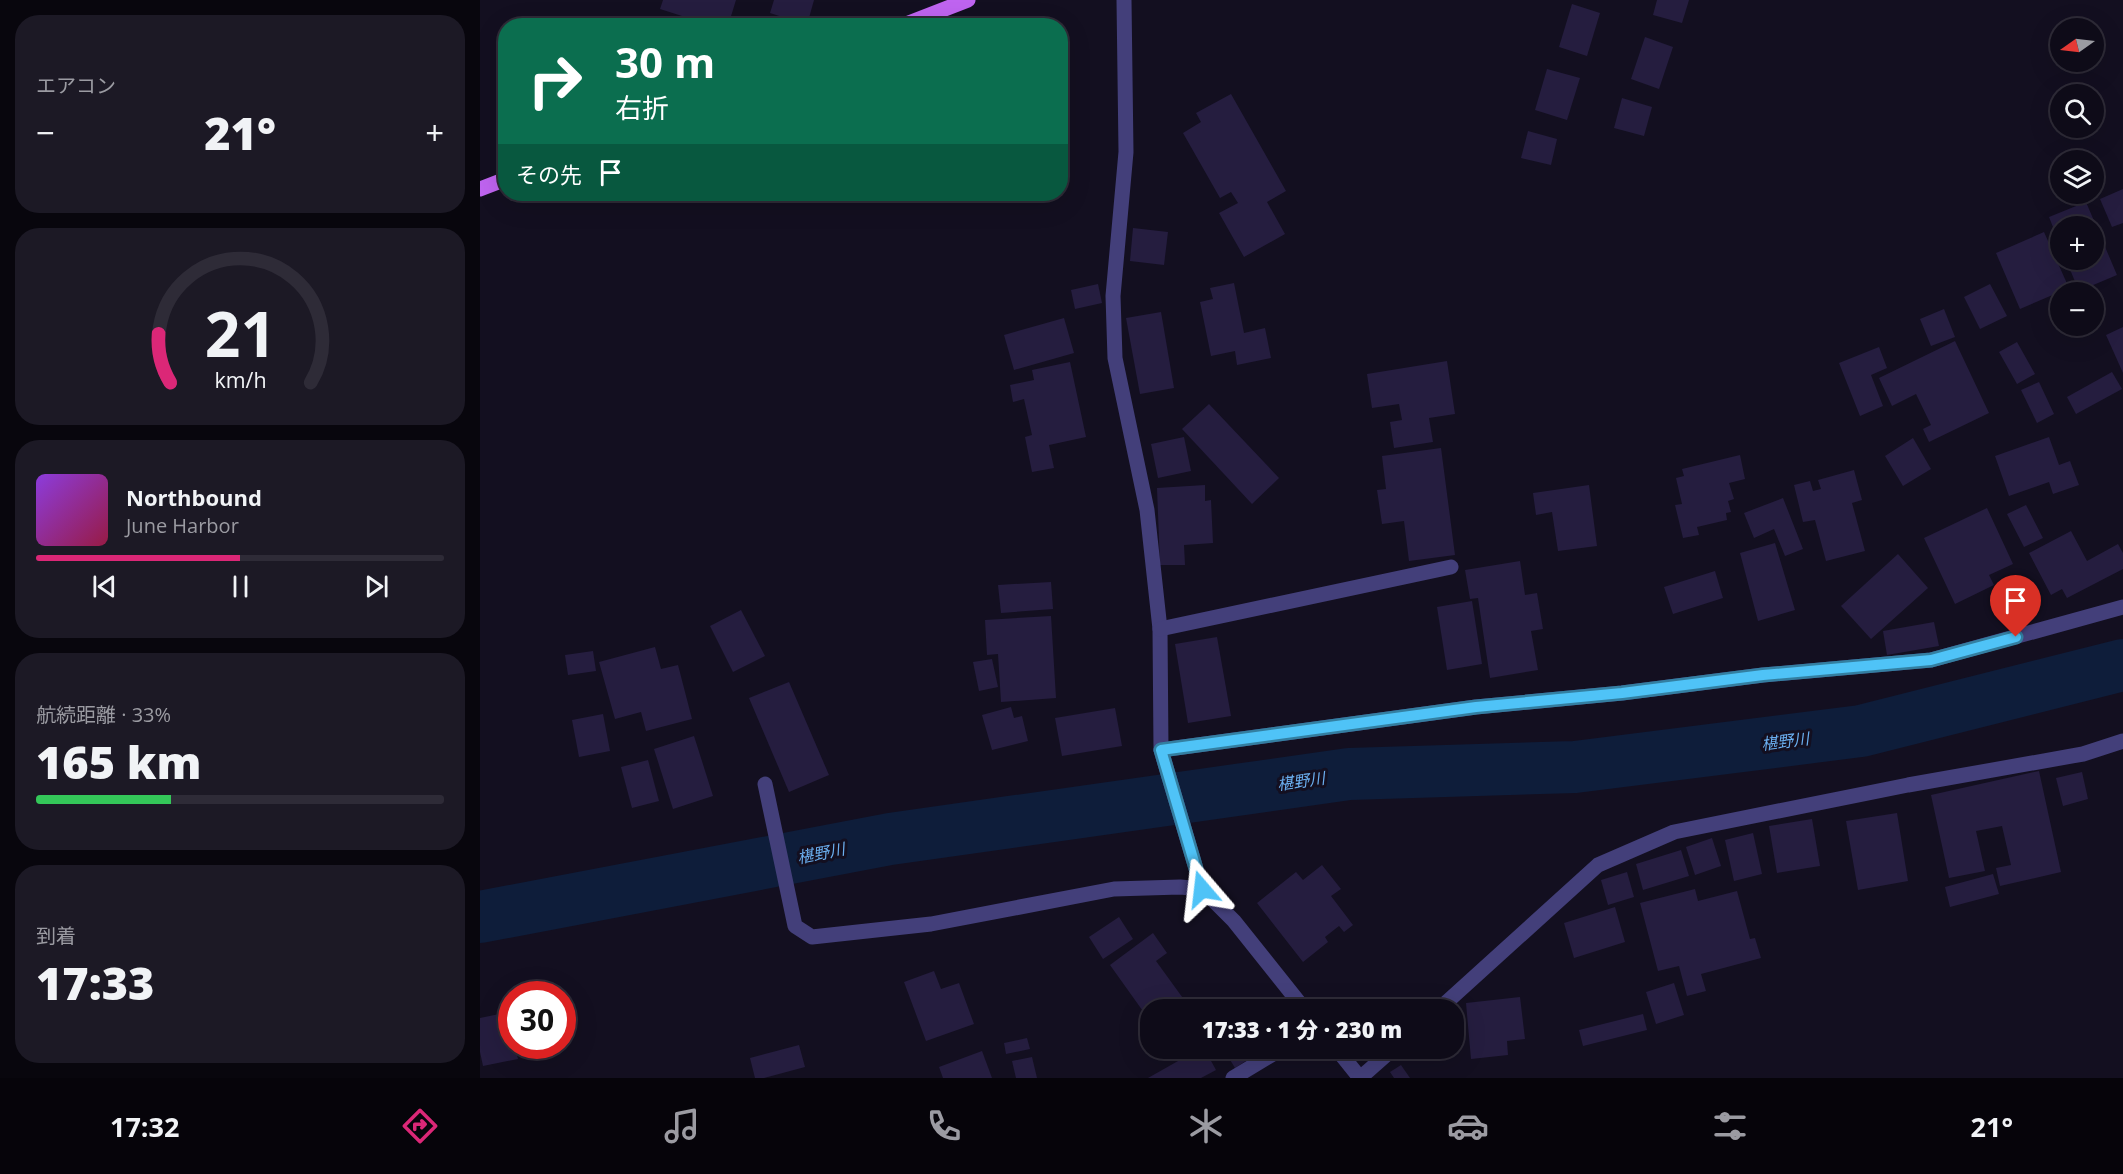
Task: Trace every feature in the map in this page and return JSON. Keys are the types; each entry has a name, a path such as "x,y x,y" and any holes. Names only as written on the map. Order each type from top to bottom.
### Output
{"main road":[{"path":"922,18 968,0"},
{"path":"480,189 498,182"}],"street":[{"path":"1124,0 1126,152 1113,296 1115,358 1147,510 1160,629 1162,755 1202,889 1234,921 1296,999"},
{"path":"1160,629 1451,567"},
{"path":"1162,755 1476,707 1622,693 1763,675 1931,660 2123,608"},
{"path":"1450,999 1598,865 1674,832 1908,785 2083,754 2123,741"},
{"path":"765,784 795,926 812,937 931,924 1114,889 1180,887 1202,889"},
{"path":"1233,1078 1265,1059"},
{"path":"1345,1059 1360,1078 1382,1059"}],"building":[{"path":"663,0 736,0 730,18 682,18 682,16 660,9"},
{"path":"774,0 814,0 809,18 785,18 770,13"},
{"path":"1657,0 1689,0 1682,23 1653,15"},
{"path":"1572,4 1600,13 1587,56 1559,47"},
{"path":"1645,37 1673,47 1659,89 1631,79"},
{"path":"1547,69 1580,78 1567,120 1535,110"},
{"path":"1231,94 1286,191 1267,202 1285,234 1244,257 1219,213 1238,203 1231,192 1220,198 1183,133 1201,122 1196,113"},
{"path":"1622,98 1652,107 1644,136 1614,128"},
{"path":"1528,131 1557,139 1551,165 1521,158"},
{"path":"2123,189 2123,223 2112,227 2102,204 2104,197"},
{"path":"2081,204 2087,204 2092,216 2051,216"},
{"path":"1133,228 1168,232 1164,265 1130,261"},
{"path":"2044,232 2050,245 2050,270 2061,270 2066,282 2050,282 2050,296 2020,309 1996,253"},
{"path":"2104,244 2117,275 2100,282 2075,282 2070,270 2104,270"},
{"path":"1234,283 1244,333 1265,328 1271,358 1237,365 1235,351 1211,356 1200,302 1213,299 1210,288"},
{"path":"1098,284 1102,303 1075,309 1071,290"},
{"path":"1990,284 2007,316 1980,329 1964,297"},
{"path":"1944,309 1955,337 1931,346 1920,319"},
{"path":"1161,312 1174,388 1140,394 1126,318"},
{"path":"1064,318 1074,353 1014,370 1004,335"},
{"path":"2123,327 2123,373 2106,335"},
{"path":"1955,341 1989,413 1929,442 1923,429 1931,425 1916,394 1892,406 1879,378"},
{"path":"2017,342 2035,374 2017,384 1999,352"},
{"path":"1879,347 1887,368 1871,375 1883,406 1860,416 1839,363"},
{"path":"1447,361 1455,414 1429,418 1433,442 1394,448 1390,422 1402,420 1399,404 1372,408 1367,374"},
{"path":"1070,362 1086,437 1049,445 1054,468 1032,472 1025,437 1032,435 1024,399 1013,402 1010,385 1034,380 1032,370"},
{"path":"2112,372 2122,389 2076,414 2067,397"},
{"path":"2039,382 2054,414 2037,423 2021,390"},
{"path":"1209,404 1279,478 1252,504 1182,429"},
{"path":"1184,437 1191,471 1158,478 1151,444"},
{"path":"2049,437 2059,465 2070,461 2079,485 2053,494 2049,482 2009,496 1995,456"},
{"path":"1913,438 1931,469 1903,486 1885,456"},
{"path":"1441,448 1455,555 1409,561 1404,521 1382,524 1377,490 1386,489 1382,456"},
{"path":"1740,455 1745,479 1729,483 1734,499 1728,501 1731,512 1726,513 1727,520 1697,527 1699,535 1683,538 1675,505 1682,504 1676,478 1684,476 1682,469"},
{"path":"1854,470 1862,500 1852,503 1865,551 1826,561 1815,520 1803,522 1794,485 1810,481 1813,491 1821,489 1818,480"},
{"path":"1205,485 1205,501 1211,500 1213,543 1184,545 1185,565 1160,565 1157,488"},
{"path":"1589,485 1597,546 1558,551 1552,512 1536,515 1533,493"},
{"path":"1783,498 1803,549 1785,556 1774,529 1754,538 1744,513"},
{"path":"2026,505 2043,538 2024,547 2007,514"},
{"path":"1987,508 2013,564 1989,575 1994,585 1955,604 1924,538"},
{"path":"2071,531 2087,561 2118,544 2123,553 2123,569 2067,598 2062,589 2051,595 2029,553"},
{"path":"1775,543 1795,610 1758,621 1740,553"},
{"path":"1898,554 1928,588 1871,639 1841,606"},
{"path":"1520,561 1525,595 1537,593 1543,629 1531,631 1538,670 1490,678 1478,598 1470,599 1465,570"},
{"path":"1715,571 1723,598 1673,614 1664,587"},
{"path":"1051,582 1053,609 1001,613 998,585"},
{"path":"1472,601 1482,664 1447,670 1437,607"},
{"path":"741,610 765,656 733,672 710,626"},
{"path":"1051,616 1056,698 1001,702 998,654 987,655 985,620"},
{"path":"1934,622 1939,646 1887,655 1883,631"},
{"path":"1217,637 1231,716 1188,723 1175,644"},
{"path":"655,647 661,669 678,665 692,719 646,731 641,712 615,719 599,662"},
{"path":"593,651 596,671 568,675 565,655"},
{"path":"992,659 998,687 979,691 973,662"},
{"path":"789,682 829,775 789,792 749,698"},
{"path":"1011,707 1014,718 1022,716 1028,741 992,750 982,715"},
{"path":"1115,708 1122,746 1062,756 1055,718"},
{"path":"603,714 610,751 579,757 572,720"},
{"path":"694,736 713,796 673,809 654,749"},
{"path":"648,760 659,801 632,808 621,767"},
{"path":"2039,771 2061,872 2000,886 1996,868 2011,865 2002,826 1976,831 1985,871 1949,878 1931,795"},
{"path":"2082,772 2088,799 2063,806 2056,778"},
{"path":"1897,813 1908,881 1858,890 1846,821"},
{"path":"1812,819 1820,866 1777,873 1769,826"},
{"path":"1753,833 1762,874 1734,881 1725,840"},
{"path":"1712,838 1721,866 1695,875 1686,847"},
{"path":"1681,850 1689,876 1643,890 1636,864"},
{"path":"1322,865 1341,889 1331,896 1353,925 1344,932 1339,926 1325,937 1328,942 1303,962 1257,903 1296,872 1303,880"},
{"path":"1627,872 1634,897 1608,905 1601,880"},
{"path":"1993,874 1999,894 1950,907 1945,887"},
{"path":"1695,889 1698,901 1737,891 1750,939 1755,938 1761,958 1701,974 1706,991 1687,996 1679,966 1658,971 1640,903"},
{"path":"1615,907 1625,942 1574,958 1564,923"},
{"path":"1119,917 1133,939 1103,959 1089,937"},
{"path":"1153,933 1167,953 1156,961 1184,999 1140,999 1140,1007 1110,965"},
{"path":"934,971 941,989 959,983 974,1024 926,1041 904,982"},
{"path":"1674,983 1684,1015 1656,1024 1646,992"},
{"path":"1520,997 1525,1039 1507,1041 1508,1055 1471,1059 1466,1003"},
{"path":"498,1014 498,1059 518,1059 483,1066 480,1052 480,1018"},
{"path":"1643,1014 1647,1030 1583,1046 1579,1030"},
{"path":"1027,1038 1030,1049 1006,1054 1004,1043"},
{"path":"799,1045 805,1067 764,1078 755,1078 750,1058"},
{"path":"982,1051 992,1078 943,1078 939,1067"},
{"path":"1032,1057 1037,1078 1016,1078 1012,1061"},
{"path":"1182,1059 1210,1059 1216,1070 1201,1078 1148,1078"},
{"path":"1230,1059 1248,1059 1235,1068"},
{"path":"1401,1065 1410,1078 1394,1078 1390,1072"}],"waterway":[{"name":"椹野川","path":"480,917 890,839 1349,774 1575,767 1861,731 2123,665"}],"route":[{"path":"1202,889 1161,750 1476,707 1622,693 1763,675 1931,660 2016,637"}]}
